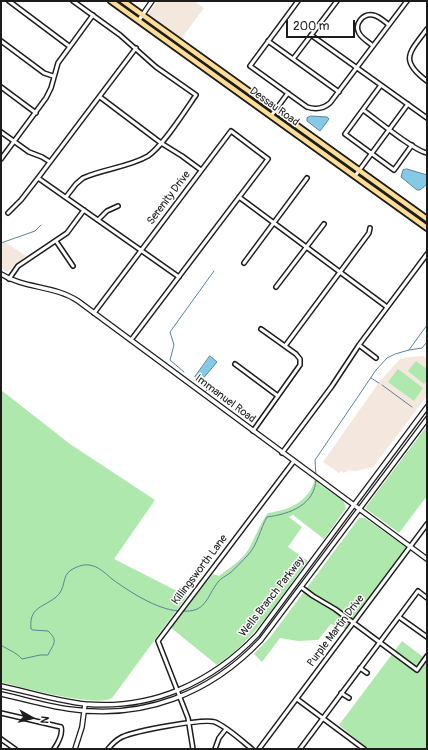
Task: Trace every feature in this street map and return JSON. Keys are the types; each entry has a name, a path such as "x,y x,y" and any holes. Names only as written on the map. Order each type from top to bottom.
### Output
{"main road":[{"name":"Dessau Road","path":"111,1 427,228"},
{"name":"Dessau Road","path":"123,1 427,219"}],"street":[{"path":"9,1 69,46"},
{"path":"66,197 76,184 83,178 142,158 152,153 196,95 156,67 136,48 73,1"},
{"path":"139,20 152,1"},
{"path":"298,1 250,66 307,106 318,109 327,106 339,92 405,2"},
{"path":"293,59 337,1"},
{"path":"373,46 359,34 358,26 360,21 365,16 372,14 389,25"},
{"path":"1,159 49,94 56,66 69,46 93,15"},
{"path":"427,29 412,48 409,58 412,68 427,81"},
{"path":"311,35 427,118"},
{"path":"1,41 44,73 53,76"},
{"path":"268,42 339,92"},
{"path":"8,213 21,200 136,48"},
{"path":"381,85 345,134 394,170 412,145"},
{"path":"1,87 36,113"},
{"path":"271,116 288,93"},
{"path":"100,97 161,143 201,170"},
{"path":"355,176 408,104"},
{"path":"363,110 412,145 427,153"},
{"name":"Serenity Drive","path":"94,313 231,131 268,159 239,197"},
{"path":"1,132 29,152 50,162"},
{"path":"38,178 179,277"},
{"path":"244,263 307,178"},
{"path":"131,340 239,197 387,307"},
{"path":"98,220 104,213 118,206"},
{"path":"9,279 18,266 67,234 84,210"},
{"path":"276,287 324,224"},
{"path":"285,346 369,233 370,228"},
{"path":"56,241 73,266"},
{"path":"282,453 332,386 359,345 427,254"},
{"name":"Immanuel Road","path":"1,274 9,279 26,285 65,293 78,301 427,559"},
{"path":"253,431 299,368 300,362 296,354 261,329"},
{"path":"359,345 376,358"},
{"path":"235,364 278,396"},
{"name":"Wells Branch Parkway","path":"1,686 85,704 124,704 159,697 178,691 215,671 232,659 249,643 274,614 427,407"},
{"path":"421,415 427,419"},
{"name":"Wells Branch Parkway","path":"1,694 68,709 84,711 124,710 160,704 180,697 213,680 236,664 261,640 427,419"},
{"name":"Killingsworth Lane","path":"193,749 189,723 158,641 294,461"},
{"name":"Purple Martin Drive","path":"259,749 427,524"},
{"path":"301,587 354,623 417,670 427,656"},
{"path":"300,749 418,591 427,598"},
{"path":"399,616 427,637"},
{"path":"360,668 367,673"},
{"path":"341,693 349,698"},
{"path":"297,699 364,749"},
{"path":"74,749 82,727 85,704"},
{"path":"1,713 61,727 61,734 54,749"},
{"path":"108,749 114,742 127,735 163,726 202,721 216,722 252,749"},
{"path":"215,749 219,738 226,729"},
{"path":"1,739 15,749"}],"shaded area":[{"path":"157,1 194,1 204,8 181,39 148,14"},
{"path":"5,242 26,256 7,272 1,267 1,244"},
{"path":"423,356 427,359 427,396 373,467 356,471 348,470 344,473 341,471 339,473 323,462 380,381 401,358"}],"green space":[{"path":"416,361 427,369 427,380 424,384 408,371"},
{"path":"398,369 423,388 414,401 388,382"},
{"path":"1,390 70,444 155,500 114,559 187,596 112,698 104,700 76,699 1,682"},
{"path":"427,426 427,496 399,533 365,508"},
{"path":"315,479 319,481 319,484 343,500 346,508 324,539 293,515 289,517 302,527 288,547 308,561 256,630 231,655 217,665 170,627 213,574 219,576 242,558 268,513 283,510 297,504 308,494"},
{"path":"359,518 365,518 407,548 346,629 331,624 318,640 298,641 280,638 262,662 254,654 271,636"},
{"path":"402,641 427,660 427,749 368,749 339,725"}],"water":[{"path":"311,116 327,117 329,119 320,131 307,121 307,118"},
{"path":"407,169 427,175 427,184 420,190 417,190 401,177 403,170"},
{"path":"210,356 217,362 201,381 195,377"}],"waterway":[{"path":"1,243 35,231 41,225"},
{"path":"184,372 170,360 174,345 170,332 214,271"},
{"path":"409,350 427,325"},
{"path":"316,476 315,460 376,370 387,358 395,354 422,348 427,342"},
{"path":"371,378 379,383"},
{"path":"194,380 207,390 205,392"},
{"path":"382,385 412,407"},
{"path":"182,611 196,610 201,607 208,599 219,581 232,571 251,551 267,517 276,516 300,507 311,495 315,488 316,479"},
{"path":"1,645 22,659 40,655 48,655 54,643 53,637 48,631 31,629 32,617 37,609 59,594 68,573 82,565 89,565 101,570 119,584 152,603 170,610 178,611"}]}
